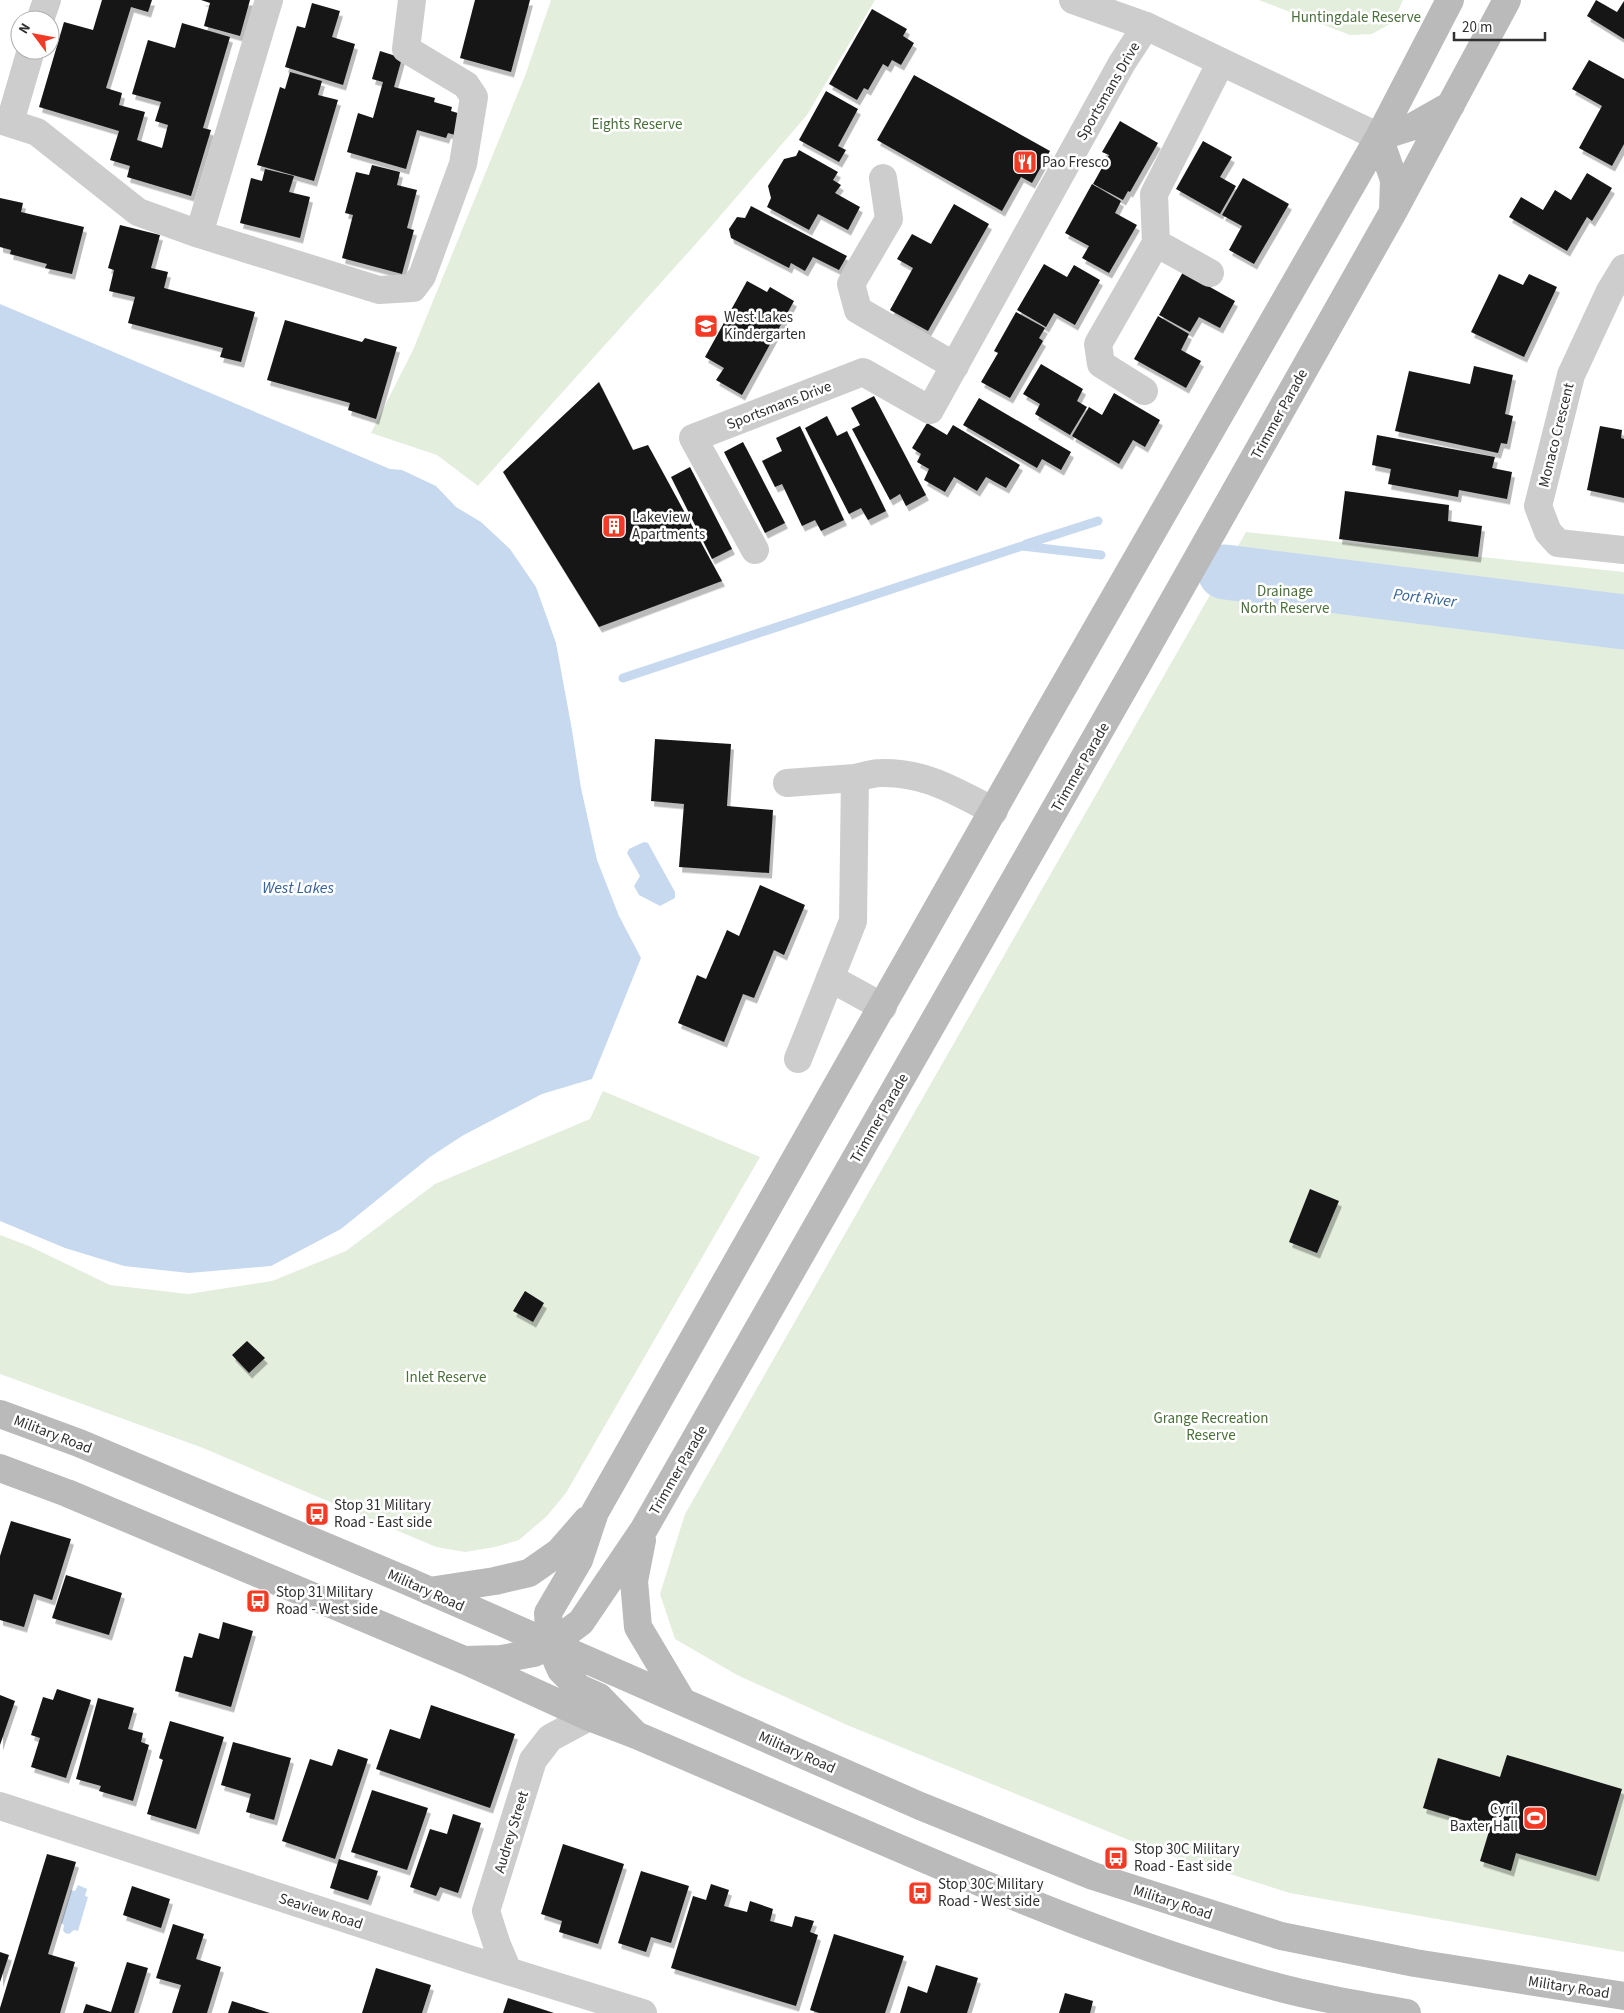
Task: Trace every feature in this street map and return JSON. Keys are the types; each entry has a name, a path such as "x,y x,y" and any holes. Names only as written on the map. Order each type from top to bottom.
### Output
{"main road":[{"path":"636,1735 599,1697 579,1688 561,1670 550,1645 548,1614 579,1560 595,1512 1042,724 1379,137 1450,0"},
{"name":"Trimmer Parade","path":"464,1660 501,1658 534,1653 550,1645 581,1622 644,1529 1132,676 1393,212 1507,0"},
{"path":"1379,137 1414,126 1451,105"},
{"path":"1379,137 1394,180 1393,212"},
{"name":"Military Road","path":"0,1414 79,1444 429,1590 550,1645 920,1806 1093,1876 1281,1936 1415,1963 1624,1996"},
{"path":"0,1468 67,1493 464,1660 589,1717 636,1735 989,1887 1160,1951 1266,1984 1359,2005 1407,2013"},
{"path":"429,1590 496,1580 529,1572 559,1552 595,1512"},
{"name":"Trimmer Parade","path":"644,1529 634,1581 638,1627 682,1701"}],"street":[{"path":"199,234 269,0"},
{"path":"27,60 5,121 37,132 138,212 199,234 379,290 413,288 422,276 463,164 474,97 466,85 406,49 412,0"},
{"name":"Sportsmans Drive","path":"1073,0 1146,26 1379,137"},
{"name":"Sportsmans Drive","path":"755,550 694,438 862,372 930,410 1122,63 1146,26"},
{"path":"1144,391 1101,364 1098,344 1156,243 1154,194 1221,62"},
{"path":"883,178 888,218 851,284 858,310 955,366"},
{"path":"1156,243 1210,273"},
{"name":"Monaco Crescent","path":"1624,268 1610,291 1571,375 1538,506 1548,532 1558,543 1624,550"},
{"path":"787,782 855,778 880,773 922,776 994,811"},
{"path":"798,1059 853,921 855,778"},
{"path":"830,978 883,1007"},
{"name":"Audrey Street","path":"508,1971 497,1946 486,1911 533,1760 550,1738 589,1717"},
{"name":"Seaview Road","path":"0,1806 643,2013"}],"green space":[{"name":"Eights Reserve","path":"551,0 875,0 807,115 702,237 478,486 437,455 371,433 413,350 525,76"},
{"name":"Huntingdale Reserve","path":"1259,0 1403,0 1393,22 1372,34 1350,35"},
{"name":"Grange Recreation Reserve","path":"1246,532 1624,572 1624,1952 1290,1893 1156,1851 847,1725 737,1675 675,1639 660,1594 685,1514"},
{"name":"Inlet Reserve","path":"603,1091 760,1157 566,1493 547,1516 519,1540 495,1547 465,1552 436,1547 203,1448 0,1374 0,1235 29,1246 110,1285 188,1294 272,1281 346,1251 435,1184 590,1119"}],"water":[{"name":"West Lakes","path":"0,304 390,469 402,470 436,486 456,507 481,522 510,549 536,587 556,643 581,788 597,860 619,916 641,958 592,1079 542,1094 462,1136 430,1157 341,1229 271,1266 189,1273 124,1266 65,1248 0,1221"},
{"path":"644,842 648,843 675,892 675,898 660,906 639,895 634,886 640,876 627,853 629,849"},
{"path":"78,1885 87,1889 85,1896 88,1897 78,1931 74,1930 69,1934 65,1933 63,1930 64,1925 61,1923 71,1890 75,1891"}],"building":[{"path":"102,0 152,0 148,12 131,7 106,88 122,93 119,105 145,112 137,140 162,148 168,125 155,121 161,102 132,94 148,40 175,48 182,23 230,37 203,128 211,130 191,196 127,177 130,166 110,160 119,131 39,107 53,60 60,60 60,36 64,22 93,30"},
{"path":"201,0 250,0 240,36 204,26 210,3"},
{"path":"475,0 530,0 511,72 460,58"},
{"path":"1596,0 1617,12 1624,1 1624,39 1587,16"},
{"path":"312,3 340,11 332,37 355,44 343,85 285,67 297,26 305,28"},
{"path":"872,9 907,29 903,36 914,43 901,65 892,60 888,67 883,64 868,90 864,88 857,100 829,84"},
{"path":"380,51 402,58 394,87 435,98 434,102 452,107 451,111 461,114 455,135 448,133 446,138 417,130 406,169 347,152 358,113 373,118 383,82 372,79"},
{"path":"1589,60 1624,79 1624,144 1612,166 1579,148 1602,106 1572,89"},
{"path":"290,72 322,81 318,95 338,100 314,181 257,165 280,87 285,89"},
{"path":"914,75 1050,151 1032,183 1021,177 1002,211 877,140"},
{"path":"826,91 858,109 838,146 846,150 839,162 799,140"},
{"path":"1120,121 1158,143 1130,192 1128,191 1123,200 1093,184 1109,155 1102,152"},
{"path":"1203,141 1232,157 1220,177 1236,186 1220,214 1176,189"},
{"path":"799,150 838,172 833,180 841,185 835,193 860,207 848,230 818,214 809,230 767,207 771,198 768,186 784,159 796,156"},
{"path":"372,165 400,172 397,185 417,190 407,228 414,230 402,274 342,258 353,215 345,213 356,172 369,175"},
{"path":"265,169 294,176 289,192 310,197 300,238 240,223 251,178 262,181"},
{"path":"1587,173 1612,188 1592,221 1587,217 1567,251 1509,217 1521,197 1543,210 1555,190 1571,200"},
{"path":"1243,178 1289,204 1254,264 1229,250 1242,226 1222,215"},
{"path":"1092,184 1121,201 1115,213 1137,225 1109,273 1082,258 1089,246 1065,233"},
{"path":"0,198 23,203 21,212 84,227 72,274 45,268 47,264 10,254 11,250 0,247"},
{"path":"954,204 989,224 928,331 890,310 913,268 897,259 912,234 931,244"},
{"path":"751,206 847,256 839,270 813,257 805,271 791,263 789,268 731,238 729,229 737,217 745,218"},
{"path":"120,225 160,235 151,268 168,272 164,288 255,312 241,362 220,357 223,348 128,323 135,297 109,291 114,270 108,268"},
{"path":"1044,264 1067,277 1074,265 1100,280 1075,325 1054,313 1046,327 1017,310"},
{"path":"1183,272 1235,301 1220,328 1199,317 1190,332 1159,315"},
{"path":"1499,274 1523,285 1529,274 1557,287 1524,357 1471,332"},
{"path":"747,281 767,292 770,287 794,301 742,395 716,380 724,368 705,357"},
{"path":"1016,312 1045,328 1039,338 1043,341 1010,398 981,382 998,353 994,351"},
{"path":"1158,316 1189,334 1181,350 1201,361 1186,388 1134,359"},
{"path":"285,320 362,342 365,338 397,347 376,419 348,410 350,403 267,380"},
{"path":"1041,364 1083,389 1077,401 1087,407 1070,435 1035,414 1040,404 1023,394"},
{"path":"1474,366 1513,375 1505,414 1513,416 1507,444 1501,443 1498,453 1395,431 1409,371 1470,384"},
{"name":"Lakeview Apartments","path":"599,382 633,450 648,445 722,581 599,627 503,472"},
{"path":"1114,393 1160,420 1145,447 1133,440 1119,464 1072,436 1089,407 1102,415"},
{"path":"874,396 926,495 906,506 900,494 890,500 852,429 860,425 851,408"},
{"path":"979,398 1071,452 1061,470 1042,459 1037,468 963,425"},
{"path":"827,416 837,436 847,431 886,511 868,520 861,508 849,514 805,428"},
{"path":"927,423 947,435 953,425 1020,465 1006,488 986,477 977,491 954,477 945,492 924,480 929,469 917,462 921,454 912,448"},
{"path":"800,426 844,520 821,531 815,520 802,526 782,484 775,487 762,461 782,451 776,438"},
{"path":"1600,426 1622,430 1621,438 1624,439 1624,498 1587,490"},
{"path":"1377,435 1495,457 1492,468 1512,472 1507,499 1459,490 1458,497 1388,484 1391,469 1372,465"},
{"path":"743,442 785,523 765,533 724,452"},
{"path":"690,467 732,549 712,559 671,477"},
{"path":"1345,491 1449,505 1448,521 1482,526 1478,557 1339,539"},
{"path":"655,739 731,744 727,806 773,810 769,873 679,867 684,804 651,801"},
{"path":"760,885 805,905 784,955 774,950 754,998 743,994 724,1042 678,1023 697,975 706,979 727,930 739,936"},
{"path":"1310,1189 1339,1201 1317,1253 1289,1242"},
{"path":"525,1291 544,1303 533,1322 513,1311"},
{"path":"247,1341 265,1358 249,1373 232,1355"},
{"path":"11,1521 71,1539 52,1600 34,1594 24,1627 0,1620 0,1556"},
{"path":"66,1575 122,1593 109,1635 52,1618"},
{"path":"223,1622 253,1631 231,1707 175,1691 184,1656 192,1658 199,1633 219,1639"},
{"path":"57,1689 91,1700 66,1778 31,1767 40,1738 31,1735 43,1697 53,1700"},
{"path":"0,1695 15,1701 0,1745"},
{"path":"98,1698 134,1708 128,1729 143,1733 141,1742 149,1745 133,1801 99,1791 101,1786 76,1779"},
{"path":"431,1705 515,1734 490,1808 376,1769 390,1729 420,1739"},
{"path":"170,1721 224,1737 196,1829 147,1814 163,1760 159,1758"},
{"path":"233,1742 291,1758 274,1820 246,1812 251,1794 221,1785"},
{"path":"338,1749 368,1759 335,1859 282,1841 310,1759 332,1766"},
{"name":"Cyril Baxter Hall","path":"1507,1755 1622,1789 1596,1876 1516,1853 1511,1871 1480,1861 1490,1828 1423,1808 1438,1758 1500,1777"},
{"path":"372,1790 428,1808 407,1870 351,1852"},
{"path":"453,1814 481,1823 458,1893 440,1887 436,1896 410,1887 430,1829 447,1834"},
{"path":"563,1844 624,1864 598,1944 559,1932 562,1921 541,1914"},
{"path":"47,1854 76,1862 48,1954 75,1962 60,2013 0,2013 0,2008"},
{"path":"339,1859 378,1871 368,1900 330,1888"},
{"path":"641,1871 689,1886 671,1943 651,1937 646,1952 618,1943"},
{"path":"711,1884 729,1890 724,1906 747,1912 750,1901 773,1909 770,1921 792,1927 795,1916 814,1921 810,1932 818,1935 796,2006 671,1968 693,1896 706,1900"},
{"path":"132,1886 170,1899 161,1928 123,1915"},
{"path":"173,1924 204,1934 196,1959 221,1967 207,2013 172,2013 181,1985 156,1978"},
{"path":"834,1934 904,1956 885,2013 819,2013 810,2010"},
{"path":"0,1952 9,1955 0,1982"},
{"path":"127,1962 148,1968 134,2013 83,2013 86,2004 111,2012"},
{"path":"936,1965 978,1978 967,2013 900,2013 908,1986 927,1993"},
{"path":"376,1968 431,1985 422,2013 362,2013"},
{"path":"1065,1993 1093,2001 1090,2013 1059,2013"},
{"path":"508,1998 554,2013 503,2013"},
{"path":"232,2001 270,2013 228,2013"}],"waterway":[{"path":"1026,544 1098,521"},
{"path":"623,678 1022,546 1101,555"},
{"name":"Port River","path":"1225,572 1624,622"}],"place":[{"name":"Pao Fresco","path":"1025,162"},
{"name":"West Lakes Kindergarten","path":"706,326"},
{"name":"Lakeview Apartments","path":"614,526"},
{"name":"Stop 31 Military Road - East side","path":"317,1514"},
{"name":"Stop 31 Military Road - West side","path":"258,1601"},
{"name":"Cyril Baxter Hall","path":"1535,1818"},
{"name":"Stop 30C Military Road - East side","path":"1116,1858"},
{"name":"Stop 30C Military Road - West side","path":"920,1893"}],"park label":[{"name":"Drainage North Reserve","path":"1285,600"}]}
